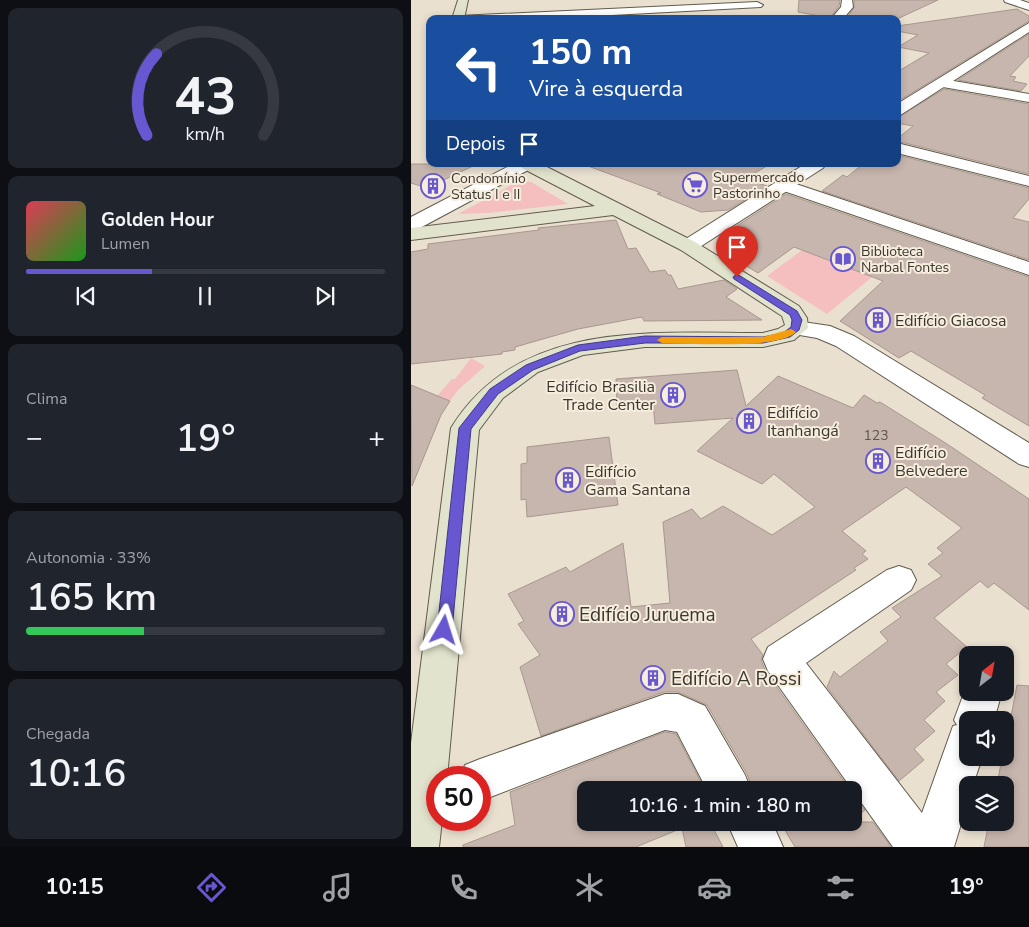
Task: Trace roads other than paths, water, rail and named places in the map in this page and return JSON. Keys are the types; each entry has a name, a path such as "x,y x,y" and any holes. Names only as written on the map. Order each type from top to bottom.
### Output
{"main road":[{"path":"459,15 463,0"},
{"path":"417,847 423,800 422,729 465,428 494,392 529,367 578,348 645,340 763,340 786,335 796,328 797,320 794,314 688,246 533,167"},
{"path":"411,234 616,209"}],"street":[{"path":"840,15 847,7 847,0"},
{"path":"1009,0 1029,7"},
{"path":"528,15 754,2"},
{"path":"901,108 1026,31"},
{"path":"942,83 1029,98"},
{"path":"901,149 1029,181"},
{"path":"411,224 521,167"},
{"path":"688,246 812,167"},
{"path":"784,185 1029,269"},
{"path":"796,328 822,331 845,341 1029,458"},
{"path":"899,580 781,659 920,847"},
{"path":"491,776 665,712 678,712 691,719 726,781"},
{"path":"932,847 959,764"},
{"path":"753,831 761,847"}],"place":[{"name":"Supermercado Pastorinho","path":"695,185"},
{"name":"Condomínio Status I e II","path":"433,186"},
{"name":"Biblioteca Narbal Fontes","path":"843,259"},
{"name":"Edifício Giacosa","path":"878,320"},
{"name":"Edifício Brasilia Trade Center","path":"673,395"},
{"name":"Edifício Itanhangá","path":"749,421"},
{"name":"Edifício Belvedere","path":"878,461"},
{"name":"Edifício Gama Santana","path":"568,480"},
{"name":"Edifício Juruema","path":"562,614"},
{"name":"Edifício A Rossi","path":"653,678"}]}
